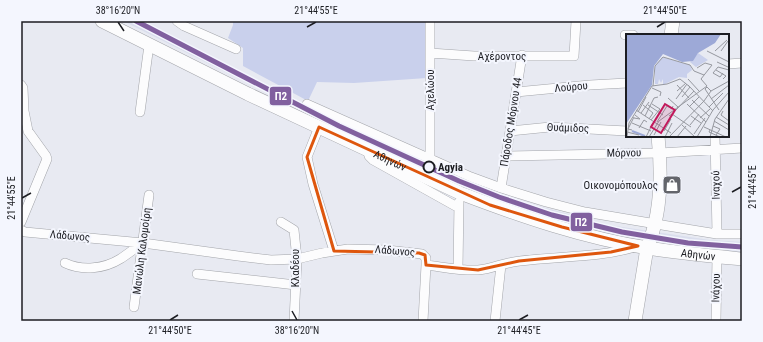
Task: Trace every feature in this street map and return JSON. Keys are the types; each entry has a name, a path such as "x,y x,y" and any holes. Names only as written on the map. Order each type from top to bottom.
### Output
{"street":[{"name":"Αθηνών","path":"102,21 248,94 460,193 496,207 539,221 643,247 742,259"},
{"path":"177,21 184,26 236,49"},
{"name":"Αχελώου","path":"430,21 430,160"},
{"name":"Αχέροντος","path":"430,53 481,56 574,56 576,21"},
{"path":"671,34 672,21"},
{"path":"140,112 149,45"},
{"name":"Πάροδος Μόρνου 44","path":"501,188 522,55"},
{"path":"729,64 742,64"},
{"name":"Λούρου","path":"516,92 626,83"},
{"path":"21,85 23,88 24,111 28,131 47,159 21,222"},
{"name":"Αθηνών","path":"307,104 430,160 501,188 585,212 717,234 742,234"},
{"path":"319,127 307,157 313,184 334,251"},
{"name":"Θυάμιδος","path":"510,131 550,128 626,131"},
{"path":"635,321 643,247 655,224 658,200 660,153 658,137"},
{"name":"Ιναχού","path":"715,137 717,234"},
{"name":"Μόρνου","path":"506,156 660,153 742,148"},
{"path":"368,150 369,156 373,160 459,208"},
{"path":"458,269 460,193"},
{"name":"Μανώλη Καλομοίρη","path":"134,307 149,195"},
{"name":"Κλαδέου","path":"281,222 294,230 297,259 294,321"},
{"name":"Λάδωνος","path":"21,230 25,232 143,243 238,256 281,260 297,259 334,251 367,249 419,253 424,256 426,265 478,270 519,261 611,252 643,247"},
{"path":"65,263 72,266 85,268 106,265 120,259 143,243"},
{"name":"Ινάχου","path":"716,321 717,256"},
{"path":"423,321 426,265"},
{"path":"495,321 501,265"},
{"path":"197,274 296,285"}],"highlighted area":[{"path":"319,127 490,205 562,227 638,246 611,252 519,261 478,270 426,265 425,255 419,253 334,251 307,157"}],"shaded area":[{"path":"123,21 144,21 337,121 474,184 538,206 609,225 710,240 742,242 742,252 719,251 611,235 547,218 477,193 390,154"},
{"path":"233,21 428,21 427,78 354,83 317,82 308,101 243,66 243,48 228,38"}],"transit line":[{"name":"Π2","path":"136,21 339,126 459,181 499,197 552,215 622,232 688,243 742,247"}],"place":[{"name":"Agyia","path":"429,167"},
{"name":"Οικονομόπουλος","path":"672,185"}]}
